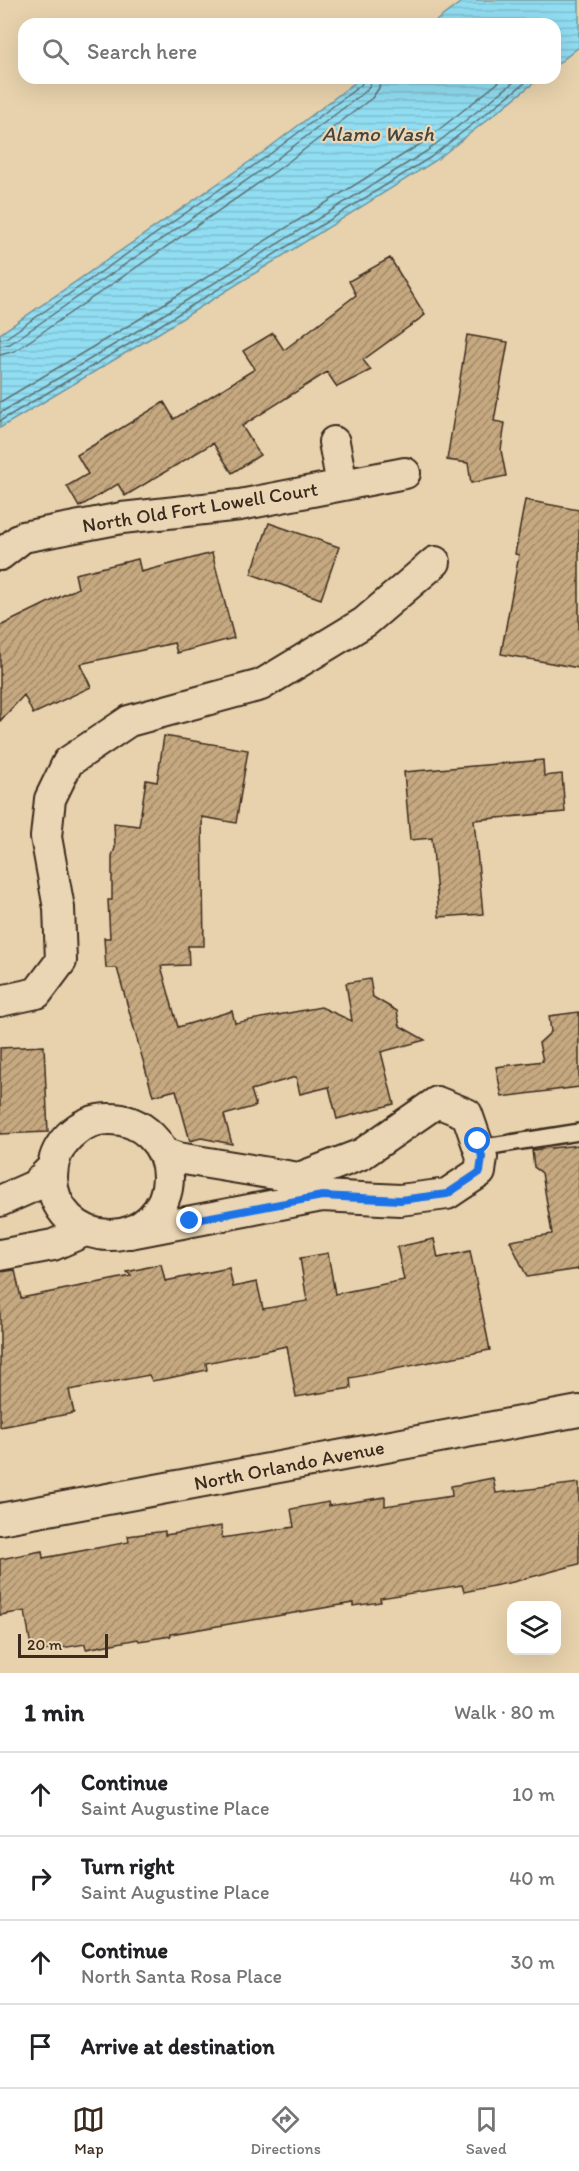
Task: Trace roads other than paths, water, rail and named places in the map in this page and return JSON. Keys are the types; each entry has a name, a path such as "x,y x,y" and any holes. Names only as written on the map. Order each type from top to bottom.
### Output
{"street":[{"path":"334,442 342,485"},
{"name":"North Old Fort Lowell Court","path":"0,555 23,537 122,518 240,505 405,473"},
{"path":"0,1000 37,993 61,961 59,908 46,837 50,799 68,762 129,721 261,685 365,622 435,562"},
{"path":"52,1168 54,1192 60,1207 70,1221 85,1231 105,1236 322,1196 400,1200 447,1194 480,1172 482,1157 467,1114 437,1102 362,1155 299,1178 178,1158 163,1153"},
{"path":"0,1201 34,1186 52,1168 59,1149 69,1135 81,1126 105,1119 117,1119 142,1128 150,1134 163,1153 169,1176 164,1202 150,1220 130,1233"},
{"path":"0,1255 53,1245 85,1231"},
{"name":"North Orlando Avenue","path":"0,1519 579,1411"}],"lane":[{"path":"480,1148 579,1132"}],"water":[{"path":"464,0 579,0 579,47 561,61 561,18 440,18"},
{"name":"Alamo Wash","path":"353,84 532,84 435,161 149,339 0,428 0,334 262,153"}]}
